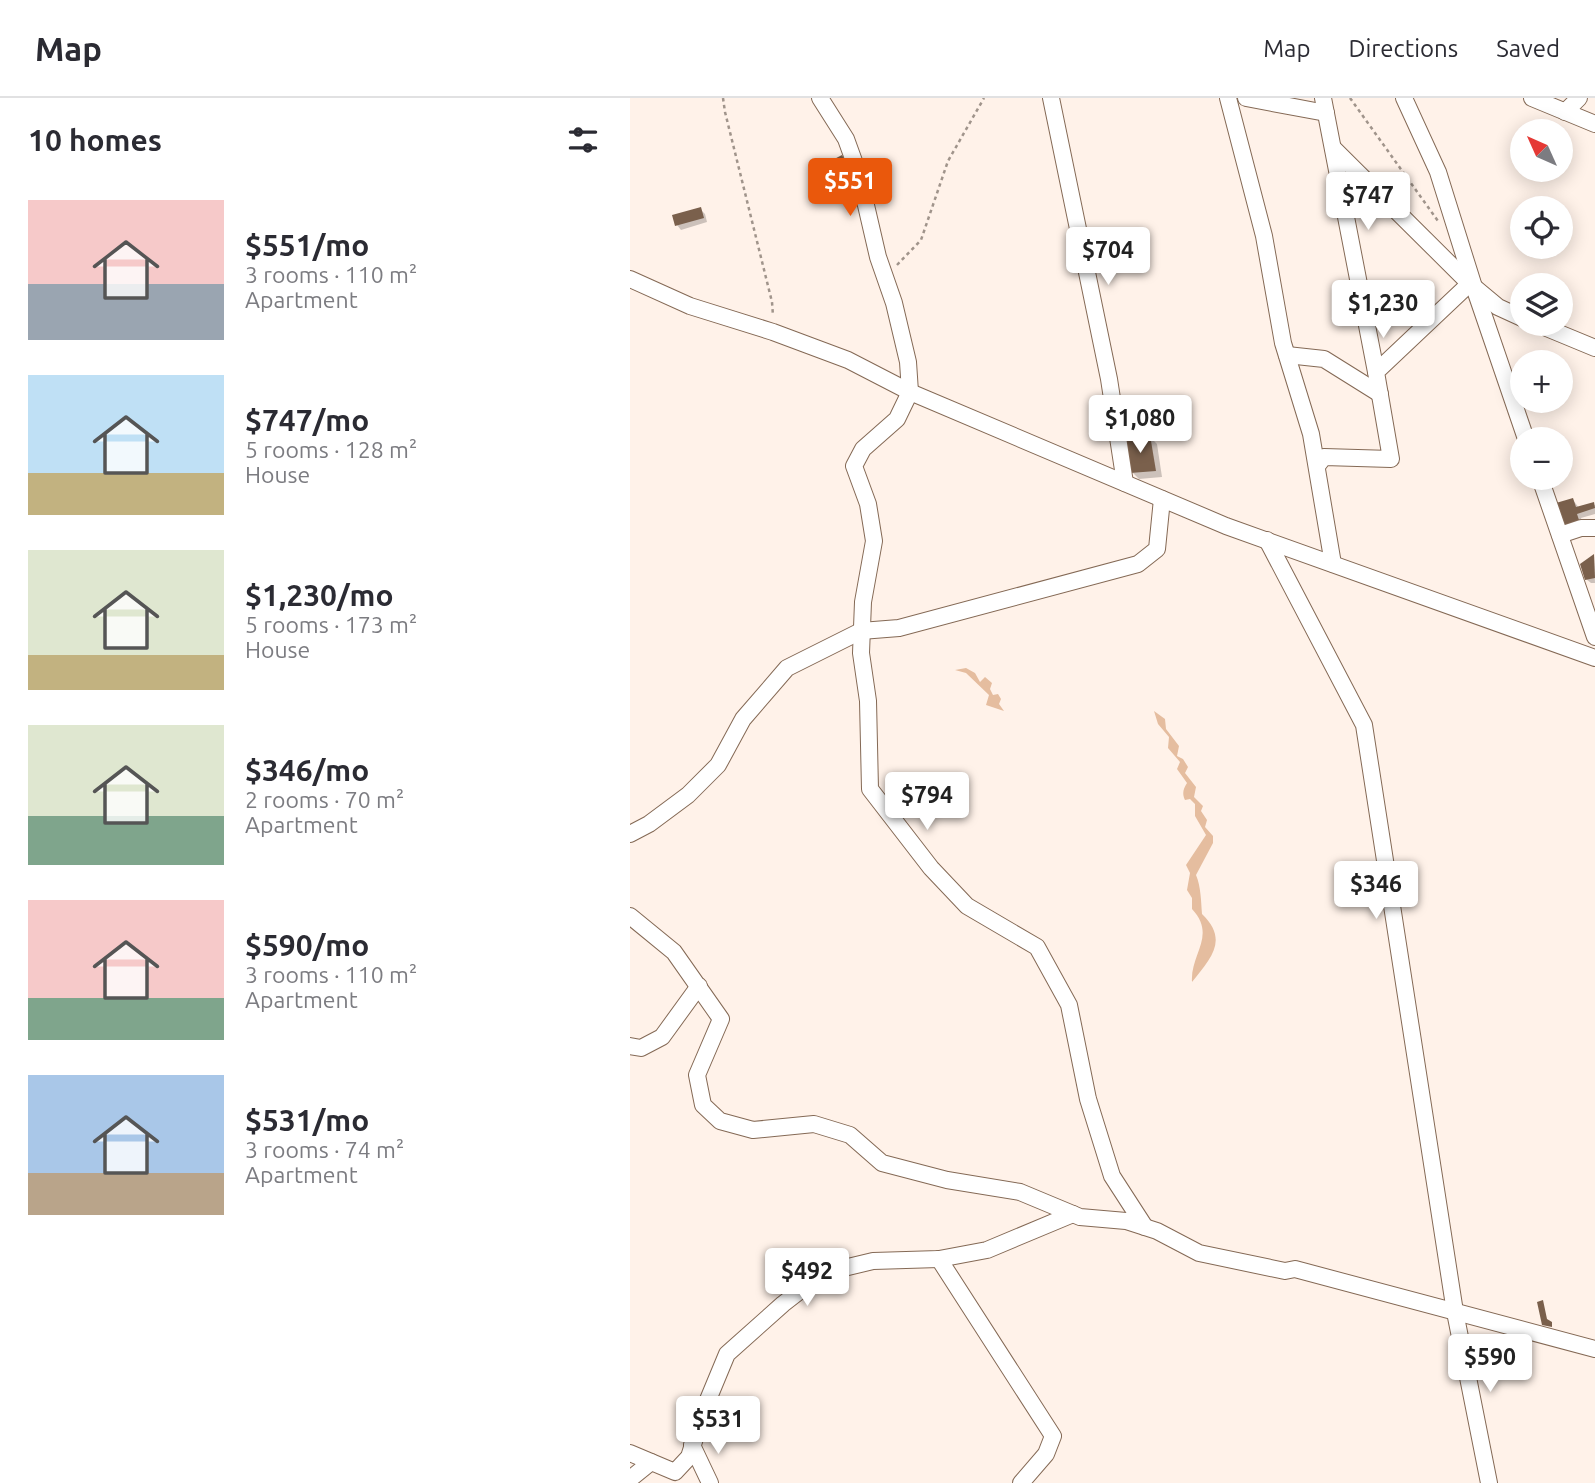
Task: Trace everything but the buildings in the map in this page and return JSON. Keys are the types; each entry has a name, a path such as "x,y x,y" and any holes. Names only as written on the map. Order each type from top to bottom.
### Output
{"street":[{"path":"820,98 846,139 859,174 908,362 910,392 897,419 863,449 854,467 868,504 874,541 863,602 861,653 868,701 870,789 931,867 967,906 1037,947 1069,1005 1088,1099 1112,1177 1145,1227"},
{"path":"1051,98 1109,379 1125,483"},
{"path":"1228,98 1264,236 1287,355 1311,435 1333,564"},
{"path":"1246,98 1325,106 1377,372 1391,459 1324,457 1317,466"},
{"path":"1404,98 1438,172 1522,427"},
{"path":"1532,98 1595,124"},
{"path":"1565,112 1579,98"},
{"path":"1333,148 1474,288 1498,307 1510,312"},
{"path":"630,279 690,306 773,332 848,360 910,392 1226,526 1595,658"},
{"path":"1377,372 1466,287 1474,288"},
{"path":"1566,336 1595,348"},
{"path":"1287,355 1324,359 1380,394"},
{"path":"1544,490 1595,637"},
{"path":"630,834 649,824 688,795 718,765 743,719 787,668 862,631 899,628 1138,564 1157,549 1162,499"},
{"path":"1560,536 1581,528 1595,528"},
{"path":"1267,540 1364,725 1455,1312 1489,1483"},
{"path":"630,916 674,952 722,1019 696,1075 703,1105 720,1121 753,1130 814,1124 850,1135 882,1163 947,1180 1020,1192 1080,1217 1126,1221 1145,1227 1199,1253 1285,1271 1295,1269 1595,1349"},
{"path":"630,1046 641,1048 662,1037 699,986"},
{"path":"630,1453 674,1472 689,1457 705,1407 727,1354 783,1304 823,1273 873,1261 939,1259 987,1250 1073,1214"},
{"path":"939,1259 1053,1436 1046,1454 1021,1483"},
{"path":"692,1445 710,1483"},
{"path":"630,1479 651,1462"}],"path":[{"path":"723,98 724,112 772,302 773,332"},
{"path":"885,278 921,240 948,161 984,98"},
{"path":"1350,98 1442,227"}],"shaded area":[{"path":"966,668 975,673 980,682 985,677 992,683 990,689 993,695 998,694 1001,699 999,704 1004,711 986,705 989,695 966,673 955,670"},
{"path":"1154,711 1165,719 1166,729 1179,746 1177,756 1183,759 1188,767 1185,773 1196,787 1194,797 1203,806 1201,811 1207,820 1205,827 1213,836 1213,843 1196,875 1202,914 1215,932 1216,941 1211,957 1192,982 1192,972 1201,945 1202,928 1192,909 1192,898 1187,890 1190,873 1186,865 1206,835 1195,816 1195,804 1184,798 1183,792 1187,783 1177,769 1180,762 1168,748 1169,737 1158,724"}]}
